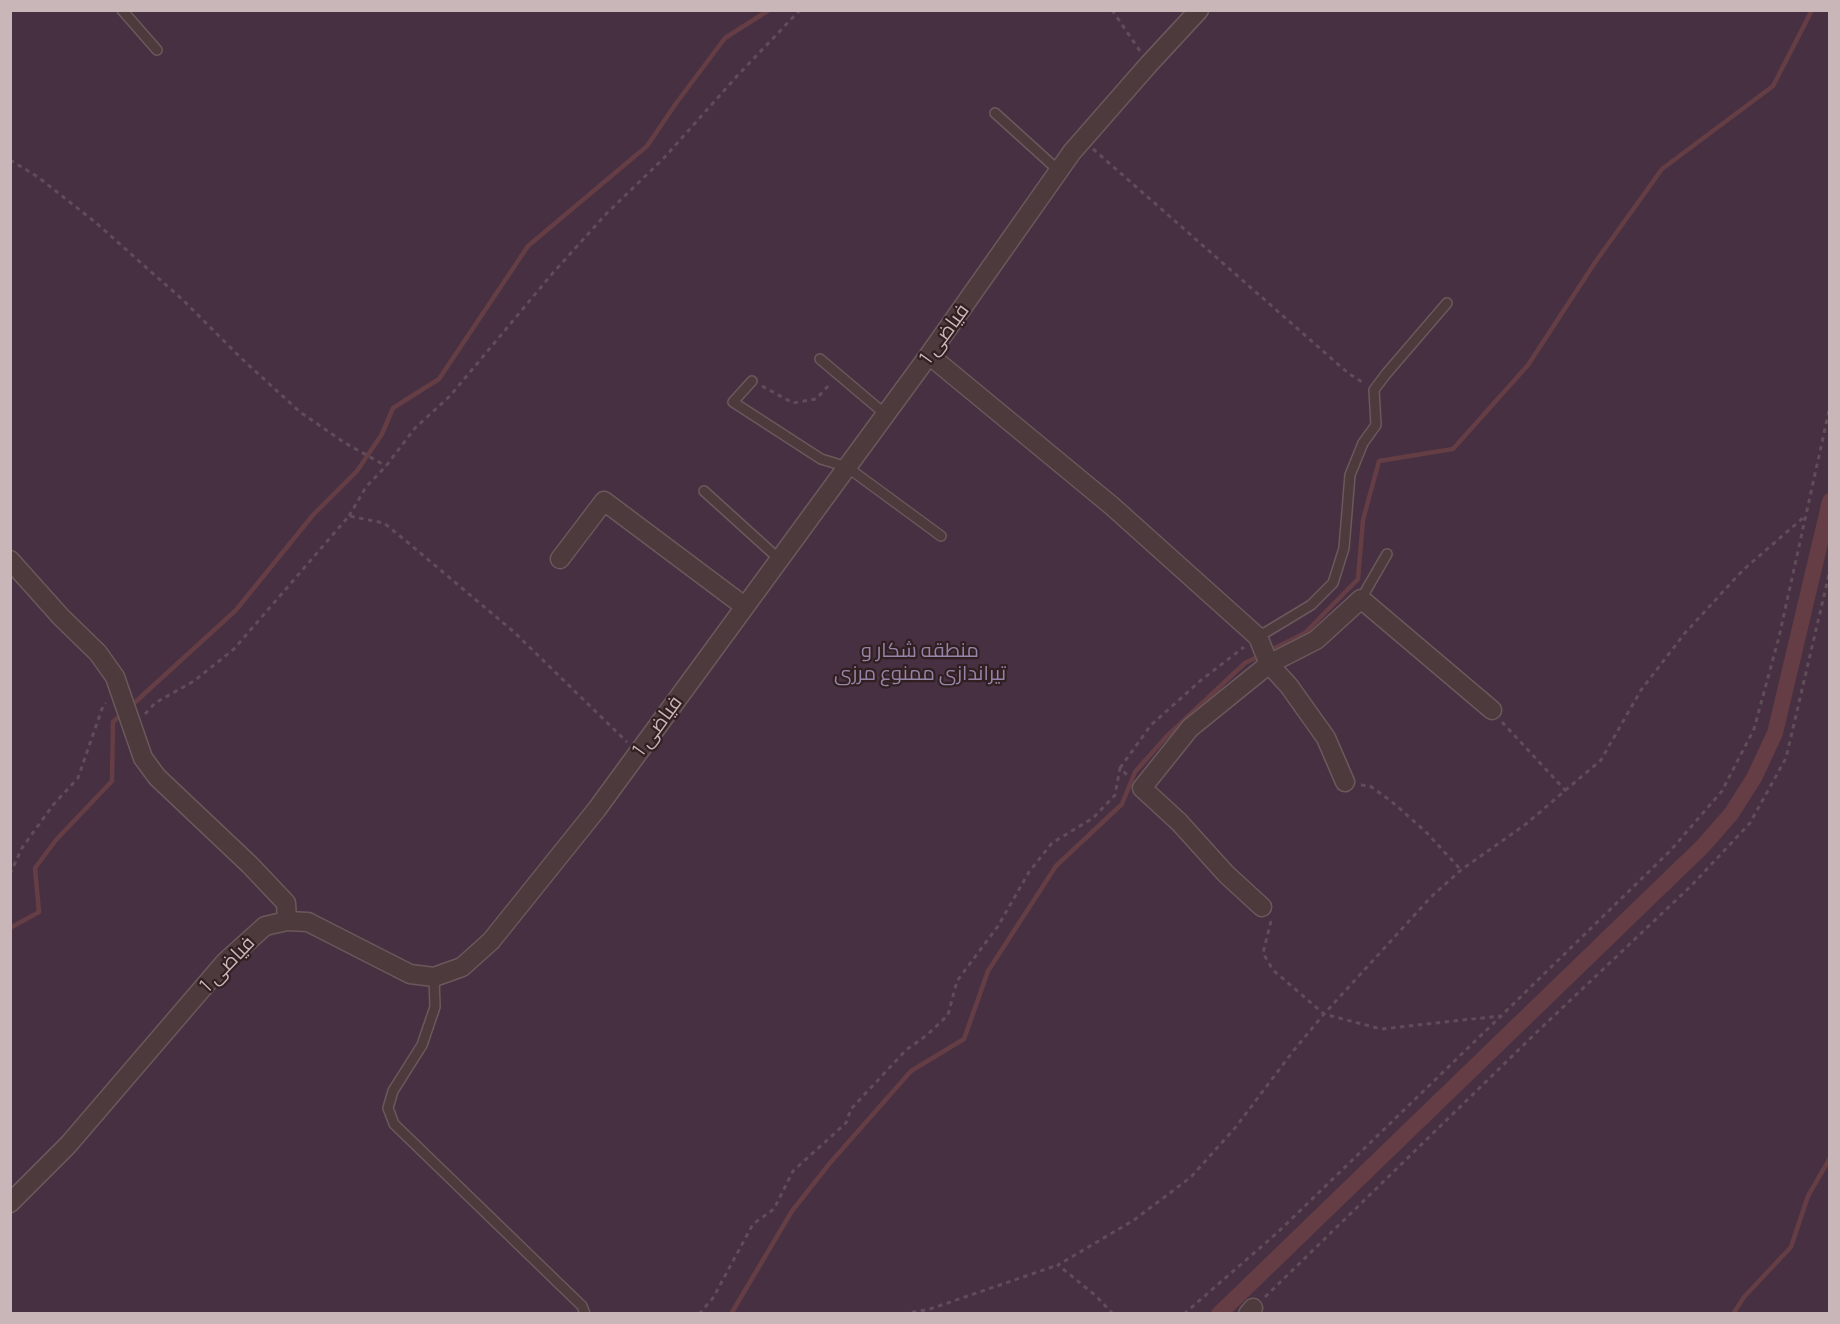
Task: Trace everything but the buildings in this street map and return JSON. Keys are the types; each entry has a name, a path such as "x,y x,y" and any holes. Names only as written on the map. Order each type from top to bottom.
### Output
{"street":[{"name":"فیاضی 1","path":"10,1203 68,1145 225,962 265,926 287,921 308,922 410,974 434,977 462,967 491,941 597,809 929,355 1059,171 1149,64 1199,10"},
{"path":"929,355 1112,506 1264,651 1326,738 1345,782"},
{"path":"560,559 604,501 744,606"},
{"path":"10,560 98,653 115,677 143,758 157,777 286,903 287,921"},
{"path":"1262,908 1226,874 1179,822 1142,788 1190,728 1264,651 1316,640 1360,599 1492,710"}],"lane":[{"path":"122,10 157,50"},
{"path":"995,113 1059,171"},
{"path":"1264,651 1333,583 1344,548 1350,476 1363,443 1376,425 1374,390 1447,303"},
{"path":"820,359 885,414"},
{"path":"752,381 733,402 821,459 847,466 941,536"},
{"path":"704,491 779,559"},
{"path":"1360,599 1387,554"},
{"path":"434,977 435,1007 422,1045 393,1091 388,1108 394,1124 582,1306 585,1314"}],"path":[{"path":"131,721 155,703 194,681 234,649 349,516 366,487 386,466 415,428 450,396 544,283 607,213 663,159 800,10"},
{"path":"1112,10 1149,64"},
{"path":"1083,140 1348,373 1374,390"},
{"path":"10,160 38,177 95,222 184,301 242,359 300,412 360,452 386,466"},
{"path":"752,381 793,403 816,399 838,374"},
{"path":"1184,1314 1277,1233 1502,1015 1671,850 1722,791 1754,729 1779,637 1830,406"},
{"path":"349,516 384,523 406,541 514,632 638,753"},
{"path":"903,1314 930,1309 1058,1265 1134,1220 1191,1177 1235,1128 1324,1014 1431,897 1461,870 1526,824 1601,759 1641,690 1684,633 1742,571 1806,516"},
{"path":"1251,1311 1540,1029 1692,885 1750,823 1786,758 1830,570"},
{"path":"699,1314 713,1298 753,1224 774,1209 793,1171 846,1123 851,1108 906,1050 927,1035 948,1015 957,981 998,926 1029,872 1052,843 1093,818 1115,795 1120,768 1151,725 1200,681 1264,651"},
{"path":"10,874 22,848 53,805 78,778 103,706 121,692"},
{"path":"1492,710 1566,791"},
{"path":"1120,768 1126,774"},
{"path":"1345,782 1370,786 1384,796 1426,832 1461,870"},
{"path":"1262,908 1273,915 1263,953 1273,970 1324,1014 1381,1029 1502,1015"},
{"path":"1058,1265 1095,1295 1113,1314"}],"green space":[{"name":"منطقه شکار و تیراندازی ممنوع مرزی","path":"11,11 1829,11 1829,1313 11,1313"}],"waterway":[{"path":"131,706 236,610 313,515 357,471 382,434 393,408 439,379 528,246 647,146 725,38 769,10"},
{"path":"1269,651 1305,633 1358,579 1363,520 1379,461 1453,449 1528,365 1596,261 1662,169 1773,86 1812,10"},
{"path":"1219,1314 1703,846 1731,814 1754,778 1775,733 1830,501"},
{"path":"731,1314 792,1211 830,1163 911,1071 964,1039 988,971 1056,866 1122,804 1135,772 1166,737 1245,663 1261,655"},
{"path":"10,928 39,912 35,868 56,840 112,781 113,722 122,714"},
{"path":"1733,1314 1744,1297 1791,1247 1808,1196 1830,1158"}]}
